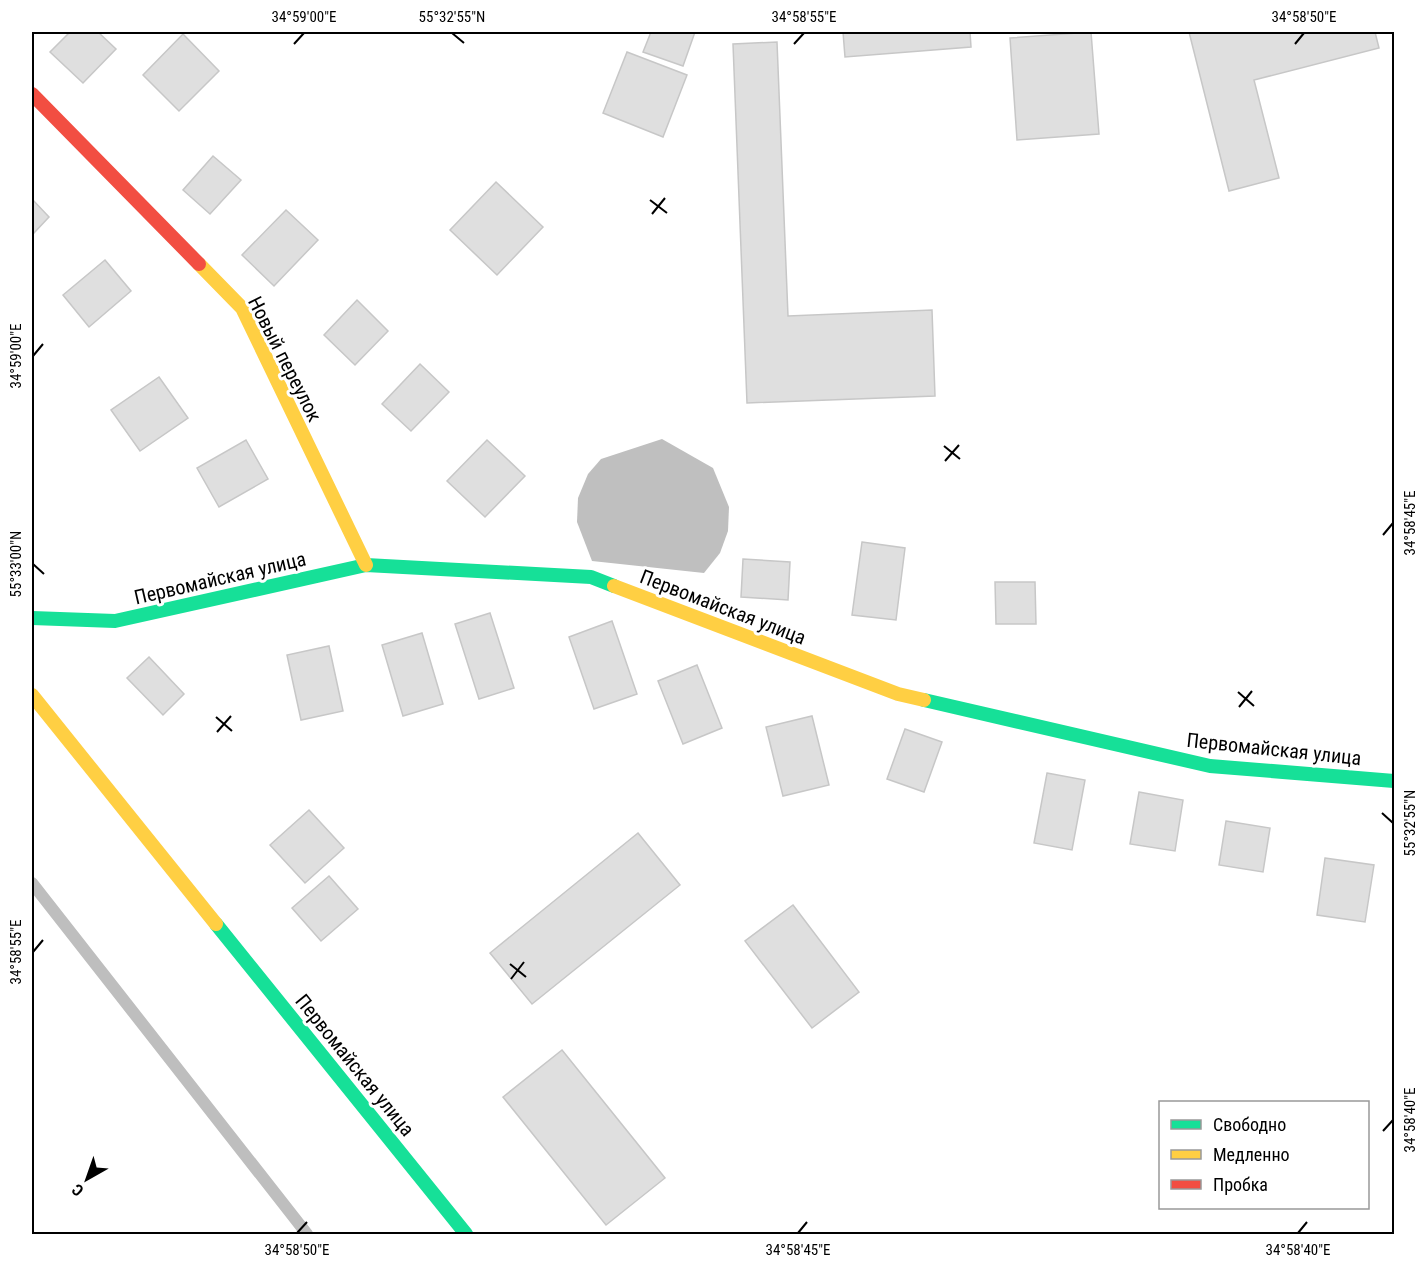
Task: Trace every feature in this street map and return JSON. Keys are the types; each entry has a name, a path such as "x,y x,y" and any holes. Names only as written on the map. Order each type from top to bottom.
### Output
{"street":[{"name":"Новый переулок","path":"32,94 242,308 366,565"},
{"name":"Первомайская улица","path":"32,618 115,621 366,565 591,578 898,694 1210,766 1395,781"},
{"name":"Первомайская улица","path":"32,695 466,1234"}],"lane":[{"path":"32,883 307,1234"}],"shaded area":[{"path":"662,439 713,468 729,507 728,531 720,553 704,573 592,561 577,522 578,498 588,474 601,459"}],"building":[{"path":"70,32 98,32 116,49 83,83 50,52"},
{"path":"651,32 695,32 683,66 643,52"},
{"path":"843,32 970,32 971,47 845,57"},
{"path":"1091,32 1099,134 1017,140 1010,38"},
{"path":"1189,32 1375,32 1379,48 1254,80 1279,178 1229,191"},
{"path":"183,34 219,71 179,111 143,75"},
{"path":"777,42 788,316 932,310 935,396 747,403 733,44"},
{"path":"627,52 687,75 663,137 603,113"},
{"path":"213,156 241,180 210,214 183,190"},
{"path":"496,182 543,227 497,275 450,230"},
{"path":"32,199 49,217 32,235"},
{"path":"286,210 318,240 274,286 242,255"},
{"path":"105,260 131,291 89,327 63,295"},
{"path":"357,300 388,331 355,365 324,335"},
{"path":"420,364 449,392 411,431 382,404"},
{"path":"159,377 188,418 140,451 111,410"},
{"path":"246,440 268,479 219,507 197,468"},
{"path":"487,440 525,476 485,517 447,481"},
{"path":"862,542 905,548 896,620 852,615"},
{"path":"743,559 790,562 788,600 741,597"},
{"path":"995,582 1035,582 1036,624 996,624"},
{"path":"490,613 514,688 479,699 455,624"},
{"path":"612,621 637,694 594,709 569,637"},
{"path":"422,633 443,704 403,716 382,645"},
{"path":"329,646 343,711 301,720 287,655"},
{"path":"149,657 184,694 163,715 127,678"},
{"path":"697,665 722,728 683,744 658,681"},
{"path":"812,716 829,785 783,796 766,727"},
{"path":"905,729 942,742 924,792 887,779"},
{"path":"1047,773 1085,780 1072,850 1034,843"},
{"path":"1139,792 1183,800 1175,851 1130,844"},
{"path":"309,810 344,848 305,883 270,845"},
{"path":"1226,821 1270,828 1263,872 1219,865"},
{"path":"638,833 680,885 532,1004 490,953"},
{"path":"1325,858 1374,865 1365,922 1317,915"},
{"path":"329,876 358,909 321,941 292,908"},
{"path":"793,905 859,992 812,1028 745,941"},
{"path":"562,1050 665,1178 606,1225 503,1097"}],"traffic: fast":[{"path":"32,618 115,621 366,565 591,577 614,586"},
{"path":"924,700 1210,766 1394,781"},
{"path":"216,924 466,1234"}],"traffic: slow":[{"path":"199,264 242,308 366,565"},
{"path":"614,586 898,694 924,700"},
{"path":"32,695 216,924"}],"traffic: jam":[{"path":"32,94 199,264"}]}
